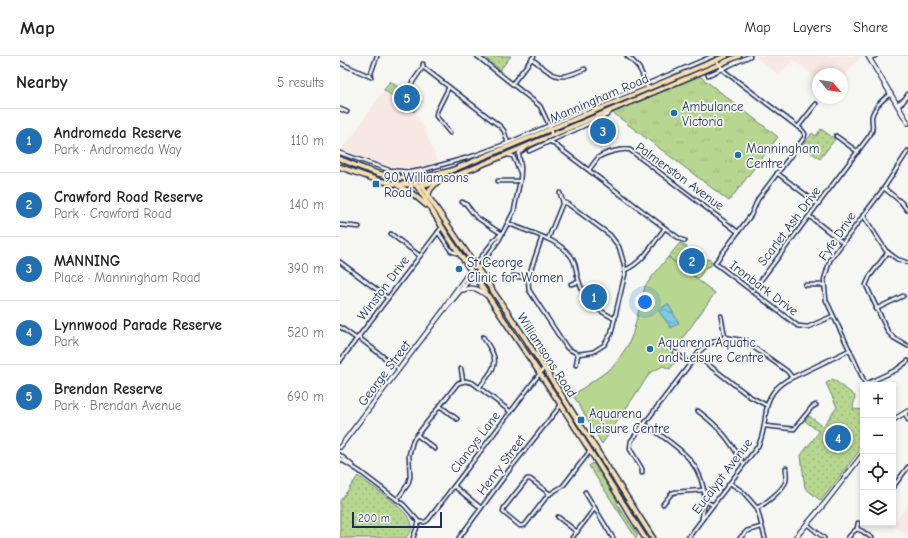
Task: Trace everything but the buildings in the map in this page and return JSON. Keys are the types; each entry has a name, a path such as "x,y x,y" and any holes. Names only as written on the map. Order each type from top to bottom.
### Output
{"main road":[{"name":"Manningham Road","path":"340,159 376,172 410,178 450,171 551,129 648,86 726,56"},
{"name":"Manningham Road","path":"395,184 422,185 452,177 720,67 739,56"},
{"path":"869,57 908,123"},
{"path":"648,86 652,94"},
{"path":"514,144 516,150"},
{"path":"340,167 377,180 395,184 413,194 431,210"},
{"path":"421,177 422,185"},
{"path":"416,178 416,185"},
{"path":"428,196 430,190 439,181"},
{"name":"Williamsons Road","path":"416,185 442,227 561,405 644,537"},
{"name":"Williamsons Road","path":"422,185 544,368 653,538"},
{"path":"472,272 476,267"},
{"name":"George Street","path":"340,447 443,311 462,290 472,272"},
{"name":"George Street","path":"443,311 452,296 472,272"},
{"path":"462,290 472,287 476,288 489,297"},
{"path":"896,418 906,412"},
{"path":"590,451 595,447"},
{"path":"795,538 825,503 860,458"}],"street":[{"path":"368,75 371,73 377,56"},
{"path":"477,56 540,106 551,129 551,136"},
{"path":"627,56 637,64 648,86"},
{"name":"Manningham Road","path":"474,156 508,143 549,124 648,86 713,56"},
{"name":"Manningham Road","path":"708,75 720,67 750,56"},
{"path":"869,57 875,56"},
{"path":"513,84 533,58 550,73 562,77 585,70"},
{"path":"716,60 720,67 798,128 816,104"},
{"path":"340,63 371,77"},
{"path":"410,91 410,86 423,66 501,127 508,143"},
{"path":"449,87 436,116 450,133"},
{"name":"Scarlet Ash Drive","path":"752,292 872,133 872,118 874,112 883,100 891,94"},
{"path":"897,105 908,94"},
{"path":"340,109 347,112"},
{"name":"Manningham Road","path":"529,151 607,115 610,112"},
{"name":"Ironbark Drive","path":"798,128 805,134 804,138 758,199 751,216 715,263 801,327 806,328 812,326 833,316"},
{"path":"836,136 858,152"},
{"name":"Manningham Road","path":"540,140 546,144"},
{"path":"550,141 665,228 685,241"},
{"path":"476,267 496,238 508,224 516,205 520,181 521,163 518,156 533,143"},
{"name":"Palmerston Avenue","path":"589,170 596,160 602,156 620,150 630,150 738,232"},
{"name":"Fyfe Drive","path":"865,382 826,300 824,285 825,274 828,263 842,242 884,188 908,151"},
{"path":"340,153 373,166 404,172 424,170 474,156 479,159"},
{"path":"506,154 513,156 521,173"},
{"path":"471,162 474,156"},
{"path":"778,173 818,204"},
{"path":"498,181 520,181"},
{"path":"884,188 901,202 907,210"},
{"path":"542,237 528,278 529,290 564,345 578,354 593,352 604,345 611,334 625,270 621,252 613,239 564,202 560,193"},
{"path":"462,202 466,204 476,217 501,234"},
{"path":"548,239 564,202"},
{"path":"863,215 888,252 897,259 908,263"},
{"path":"809,216 842,242"},
{"path":"508,224 559,244 570,255 574,262 579,282 584,295 590,304 614,319"},
{"path":"340,225 359,227"},
{"name":"Winston Drive","path":"340,361 442,227"},
{"path":"625,270 641,260 665,228"},
{"name":"Williamsons Road","path":"438,232 451,251 460,254"},
{"path":"391,234 420,256"},
{"path":"888,252 870,276 866,283 867,288 876,309 891,336 908,346"},
{"path":"340,262 388,298"},
{"path":"513,276 528,278"},
{"path":"570,284 579,282"},
{"path":"805,285 824,285"},
{"path":"876,309 903,296"},
{"path":"722,316 725,337"},
{"path":"340,327 400,368"},
{"path":"479,388 492,370 496,360 483,337"},
{"path":"642,473 642,469 632,453 630,445 696,356 710,343 725,337 737,338 748,342 787,371 792,378"},
{"path":"696,356 749,396 766,405 776,389 784,382 850,350"},
{"path":"675,352 690,364"},
{"path":"576,365 578,354"},
{"path":"872,382 896,370 908,361"},
{"name":"Clancys Lane","path":"419,522 425,522 428,520 544,368"},
{"path":"461,369 463,381"},
{"path":"397,500 408,484 410,477 409,451 413,440 455,385 463,381 473,383 511,412"},
{"name":"Henry Street","path":"459,538 561,405"},
{"name":"Eucalypt Avenue","path":"688,538 761,440 765,426 766,405"},
{"path":"765,426 794,429 812,407 816,405"},
{"path":"440,406 457,419"},
{"path":"698,411 720,429 728,438 744,464"},
{"path":"906,412 908,420"},
{"path":"645,424 693,462 701,477 704,490 705,501 702,519"},
{"path":"417,435 435,449"},
{"path":"550,494 530,479 527,479 504,508 503,512 520,526 523,526 550,494 562,487 590,451"},
{"path":"340,455 412,513 419,522 413,538"},
{"path":"340,459 359,471"},
{"path":"896,483 908,467"},
{"path":"757,508 768,502 784,484 786,480 786,468"},
{"path":"730,483 743,492 757,508 765,538"},
{"path":"454,486 481,508"},
{"path":"663,504 672,493 704,490"},
{"path":"585,492 613,538"},
{"path":"705,501 713,505"},
{"path":"572,538 594,508"},
{"path":"558,517 576,532"},
{"path":"848,538 857,529 858,523"},
{"path":"807,524 824,538"},
{"path":"740,538 747,531 761,527"},
{"path":"857,529 872,538"}],"shaded area":[{"path":"754,56 861,56 848,72 848,68 812,68 812,74 793,60 779,75"},
{"path":"384,90 414,112 425,130 438,163 419,168 395,167 371,162 342,151"},
{"path":"908,505 908,536 894,526 896,526 896,521"}],"green space":[{"path":"483,56 511,56 500,70"},
{"name":"Manningham Centre","path":"697,74 778,137 729,201 613,113 612,110"},
{"path":"390,81 408,95 413,95 422,101 414,112 384,90"},
{"path":"821,129 835,139 820,159 803,146 812,133 816,136"},
{"path":"680,243 687,247 687,249 697,257 711,260 711,266 706,267 698,279 668,257"},
{"name":"Aquarena Aquatic and Leisure Centre","path":"668,257 715,293 672,353 678,358 670,369 663,366 650,373 602,444 573,395 613,367 628,345 633,333 645,286"},
{"path":"601,285 600,307 589,298 584,286"},
{"path":"833,379 855,396 853,409 860,410 860,450 821,501 805,488 801,455 819,432 805,421 809,416 823,426 837,407 826,383"},
{"path":"592,463 638,535 636,538 589,466"},
{"path":"358,476 397,505 409,518 412,528 406,538 340,538 340,501"}],"water":[{"path":"668,304 679,323 671,328 658,310"}],"place":[{"name":"Brendan Reserve","path":"407,98"},
{"name":"Ambulance Victoria","path":"674,113"},
{"name":"MANNING","path":"603,131"},
{"name":"Manningham Centre","path":"738,155"},
{"name":"90 Williamsons Road","path":"376,184"},
{"name":"Crawford Road Reserve","path":"692,261"},
{"name":"St George Clinic for Women","path":"459,269"},
{"name":"Andromeda Reserve","path":"594,297"},
{"name":"Aquarena Aquatic and Leisure Centre","path":"650,349"},
{"name":"Aquarena Leisure Centre","path":"581,420"},
{"name":"Lynnwood Parade Reserve","path":"838,438"}]}
